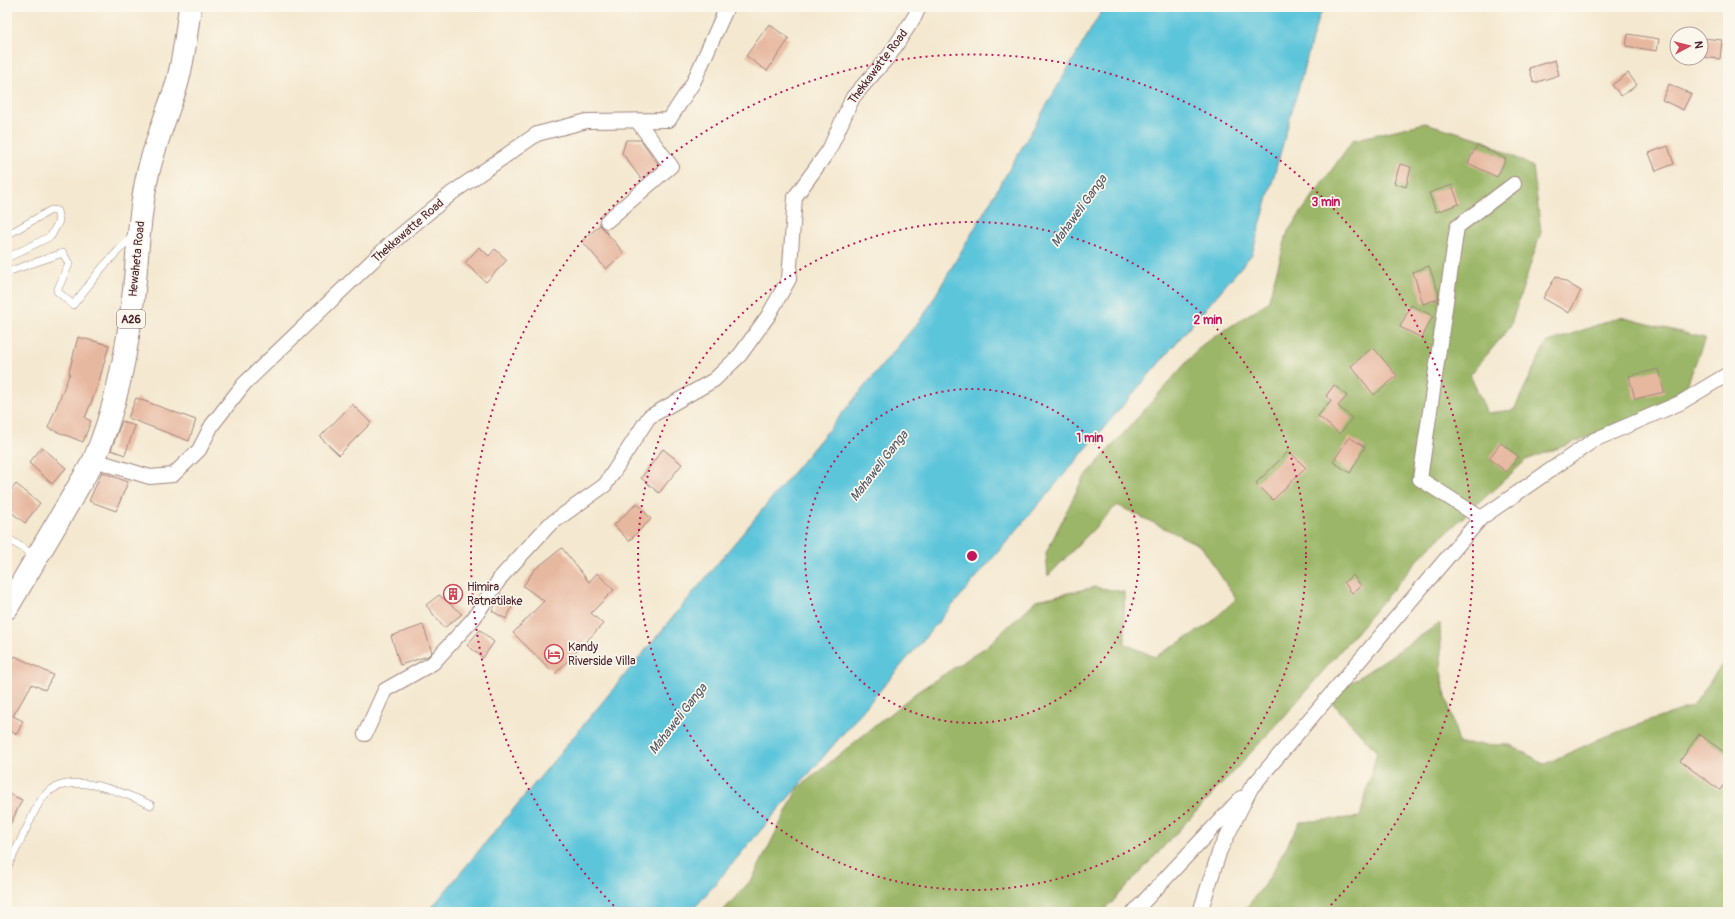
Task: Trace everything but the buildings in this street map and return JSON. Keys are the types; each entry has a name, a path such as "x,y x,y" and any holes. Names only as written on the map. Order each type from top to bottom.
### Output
{"highway":[{"name":"Hewaheta Road","path":"7,608 94,460 112,412 125,353 131,313 139,229 148,173 176,86 190,7"}],"street":[{"name":"Thekkawatte Road","path":"94,460 150,477 173,475 199,450 212,425 244,384 390,244 452,193 538,134 587,121 638,122 669,120 693,83 727,7"},
{"name":"Thekkawatte Road","path":"365,734 385,690 433,663 474,618 501,577 549,525 605,485 649,418 714,380 740,356 768,316 789,279 795,197 828,150 852,97 889,56 915,16 918,7"},
{"path":"607,221 670,166 638,122"},
{"path":"1481,518 1420,479 1457,227 1514,184"},
{"path":"1134,912 1251,788 1481,518 1594,440 1680,403 1728,374"},
{"path":"1200,912 1220,850 1251,788"}],"lane":[{"path":"7,235 51,210 57,211 59,221 50,236 7,258"},
{"path":"7,272 63,253 69,264 57,291 73,305 122,245 139,229"},
{"path":"7,538 37,557"},
{"path":"7,868 37,806 44,795 54,787 68,784 99,786 133,796 151,805"}],"green space":[{"path":"1425,123 1481,139 1533,167 1541,232 1510,327 1470,375 1487,413 1514,410 1546,343 1620,317 1705,338 1680,403 1526,460 1424,553 1282,719 1103,912 722,912 753,878 798,788 917,692 986,647 1037,600 1095,587 1124,592 1125,644 1155,657 1208,625 1236,599 1201,546 1117,505 1048,576 1046,553 1082,480 1202,345 1268,302 1288,231 1353,140"},
{"path":"1440,623 1442,681 1459,744 1510,745 1545,764 1606,736 1693,706 1728,656 1728,912 1243,912 1268,880 1300,822 1360,817 1377,752 1328,698"}],"water":[{"name":"Mahaweli Ganga","path":"1104,7 1325,7 1318,18 1252,254 691,912 428,912 924,315"}],"place":[{"name":"Himira Ratnatilake","path":"453,594"},
{"name":"Kandy Riverside Villa","path":"554,654"}]}
